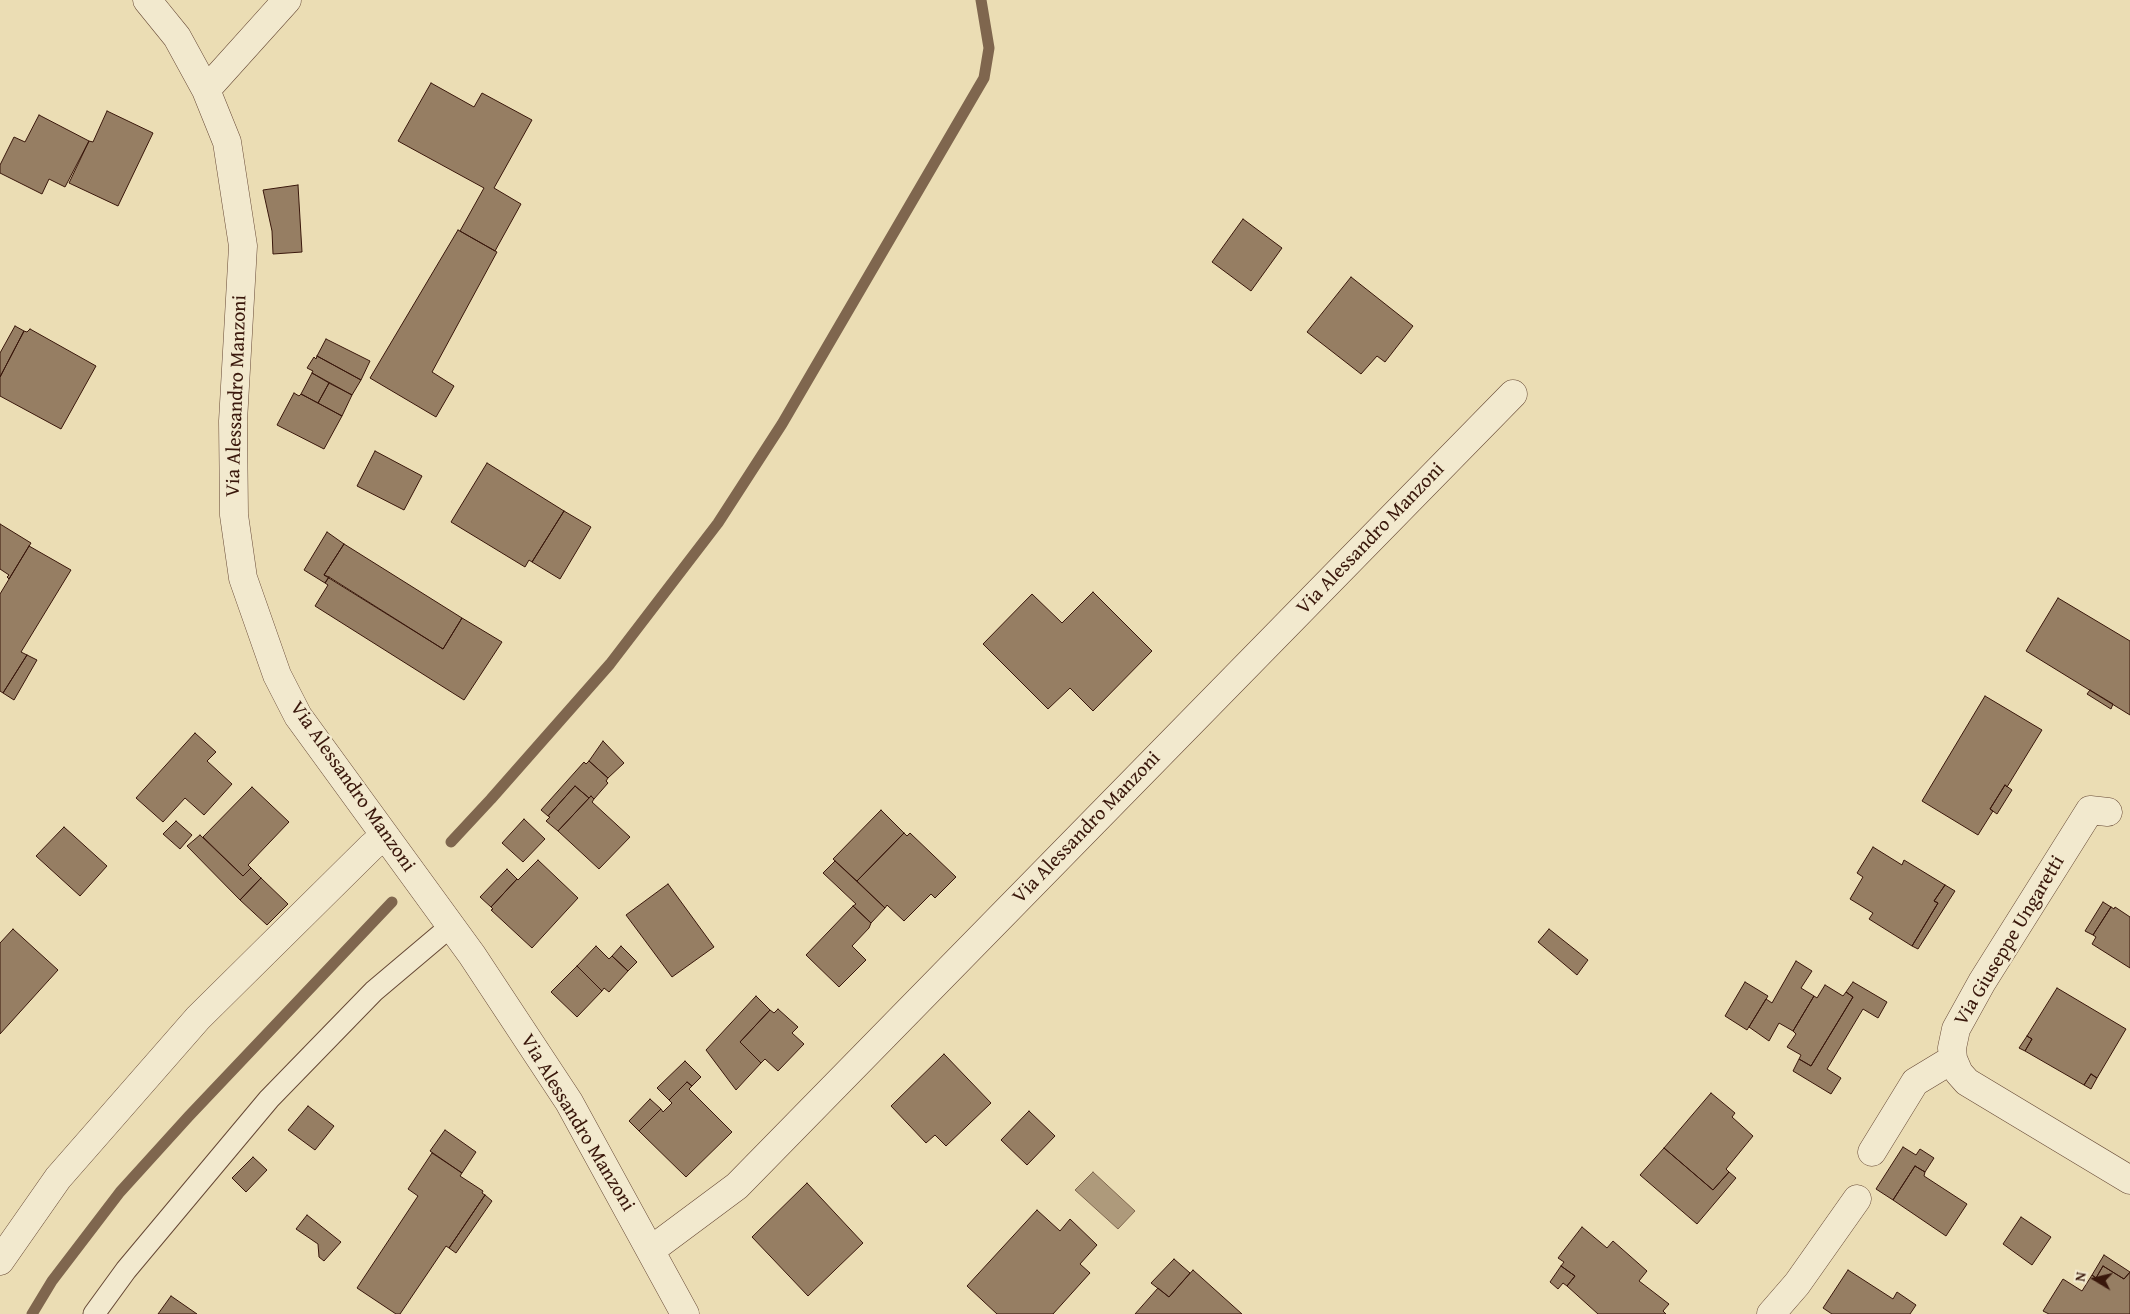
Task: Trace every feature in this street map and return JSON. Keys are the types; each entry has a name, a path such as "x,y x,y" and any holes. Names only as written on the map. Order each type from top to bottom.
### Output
{"street":[{"name":"Via Alessandro Manzoni","path":"147,0 176,36 206,90 227,142 243,246 234,431 234,515 243,578 277,675 298,716 451,926 569,1102 685,1314"},
{"path":"206,90 287,0"},
{"name":"Via Alessandro Manzoni","path":"651,1250 737,1186 1513,394"},
{"name":"Via Giuseppe Ungaretti","path":"1953,1059 1952,1048 1956,1029 1982,982 2090,810 2108,812"},
{"path":"0,1261 58,1178 198,1018 370,847 384,836"},
{"path":"1872,1152 1915,1082 1953,1059 1959,1072 1967,1082 2130,1180"},
{"path":"1771,1314 1797,1284 1857,1199"}],"lane":[{"path":"94,1314 132,1263 269,1099 374,991 451,926"}],"shaded area":[{"path":"1093,1172 1135,1211 1118,1229 1075,1190"}],"building":[{"path":"431,83 474,107 482,93 532,120 494,188 521,204 495,251 460,231 484,188 398,141"},
{"path":"107,111 153,133 118,206 69,183 89,141 93,142"},
{"path":"39,115 89,141 65,187 49,179 42,194 0,173 0,165 14,137 25,142"},
{"path":"298,185 302,252 273,254 272,231 263,190"},
{"path":"1243,219 1282,248 1251,291 1212,262"},
{"path":"458,230 497,252 432,372 454,386 436,417 370,378"},
{"path":"1351,277 1413,326 1385,362 1377,356 1361,374 1307,332"},
{"path":"15,326 24,331 0,377 0,353"},
{"path":"30,329 96,366 61,429 0,396 0,377 24,331 27,332"},
{"path":"326,339 370,361 361,380 317,356"},
{"path":"317,356 361,380 352,395 312,373 313,371 307,368 314,357 316,359"},
{"path":"312,373 329,383 318,403 301,394"},
{"path":"329,383 352,395 342,416 318,403"},
{"path":"294,393 299,396 301,394 342,416 324,449 277,425"},
{"path":"375,451 422,476 404,510 357,486"},
{"path":"487,463 564,511 532,562 529,560 525,567 451,522"},
{"path":"564,511 591,527 560,579 532,562"},
{"path":"0,524 31,543 9,579 7,577 9,575 0,569"},
{"path":"327,532 344,544 324,575 329,577 325,583 304,570"},
{"path":"344,544 462,618 443,649 324,575"},
{"path":"29,546 71,570 21,652 27,655 3,693 0,691 0,594"},
{"path":"329,577 443,649 462,618 502,642 464,700 315,606 328,585 325,583"},
{"path":"1093,592 1152,651 1093,711 1070,688 1048,709 983,644 1032,594 1062,623"},
{"path":"2058,598 2130,641 2130,715 2026,651"},
{"path":"27,655 37,660 14,700 3,693"},
{"path":"2090,690 2113,704 2111,709 2087,694"},
{"path":"1985,696 2042,730 2007,787 2005,785 1990,809 1993,811 1978,835 1922,801"},
{"path":"195,733 216,752 207,761 232,784 204,815 185,798 163,822 136,798"},
{"path":"603,741 624,763 608,778 589,761"},
{"path":"589,761 608,778 606,781 608,783 594,799 591,796 589,798 575,786 548,816 541,810 584,762 586,764"},
{"path":"2005,785 2012,790 1997,814 1990,809"},
{"path":"575,786 589,798 558,831 546,821 550,817 548,816"},
{"path":"252,787 289,822 248,865 251,868 243,876 203,837"},
{"path":"591,796 594,799 592,802 630,837 599,869 558,831"},
{"path":"881,810 904,833 857,881 833,859"},
{"path":"524,819 545,839 523,862 502,843"},
{"path":"176,821 192,835 180,849 163,834"},
{"path":"64,827 107,866 80,896 36,856"},
{"path":"904,833 907,836 910,833 956,877 935,898 931,894 904,921 887,905 885,908 857,881"},
{"path":"200,835 243,876 251,868 261,878 240,900 187,846"},
{"path":"1873,847 1902,865 1904,860 1945,885 1934,901 1938,903 1912,946 1869,919 1873,913 1850,899 1863,877 1857,873"},
{"path":"538,860 578,898 532,948 491,910 493,909 491,907"},
{"path":"835,861 885,908 871,923 853,906 856,904 823,873"},
{"path":"507,869 517,879 491,907 480,897"},
{"path":"261,878 288,904 267,925 240,900"},
{"path":"668,884 714,947 672,977 626,915"},
{"path":"1945,885 1955,891 1918,949 1912,946 1938,903 1934,901"},
{"path":"2103,902 2111,907 2093,935 2085,931"},
{"path":"853,906 871,923 869,928 852,946 866,960 839,987 806,955"},
{"path":"2111,907 2114,909 2115,907 2130,917 2130,968 2092,944 2096,937 2093,935"},
{"path":"13,929 58,970 0,1034 0,943"},
{"path":"1549,929 1588,960 1577,975 1538,942"},
{"path":"596,946 609,959 612,956 628,971 609,992 604,988 602,991 577,966"},
{"path":"621,946 637,962 628,971 612,956"},
{"path":"1796,961 1812,971 1801,988 1814,996 1793,1031 1779,1023 1769,1041 1749,1027 1766,999 1772,1003"},
{"path":"577,966 602,991 577,1017 551,992"},
{"path":"1745,982 1768,996 1747,1030 1725,1016"},
{"path":"1853,982 1887,1002 1878,1018 1863,1009 1827,1069 1841,1078 1831,1094 1793,1071 1799,1059 1811,1066 1853,997 1846,992"},
{"path":"1825,985 1843,996 1846,992 1853,997 1811,1066 1799,1059 1801,1055 1787,1047 1796,1034 1793,1031 1814,996 1817,998"},
{"path":"2057,988 2126,1029 2097,1078 2091,1074 2084,1085 2025,1051 2032,1039 2027,1036"},
{"path":"756,996 770,1010 740,1042 761,1063 736,1090 706,1050"},
{"path":"778,1009 798,1027 792,1033 804,1044 778,1071 765,1059 761,1063 740,1042 770,1010 774,1013"},
{"path":"2027,1036 2032,1039 2025,1051 2019,1048"},
{"path":"944,1054 991,1103 946,1146 935,1135 926,1143 891,1106"},
{"path":"685,1061 701,1077 692,1086 687,1082 669,1100 657,1088"},
{"path":"2091,1074 2097,1078 2091,1089 2084,1085"},
{"path":"687,1082 692,1086 689,1089 732,1132 686,1177 639,1131 661,1109 663,1112 672,1103 669,1100"},
{"path":"1711,1093 1735,1113 1732,1117 1753,1136 1726,1169 1729,1172 1713,1190 1664,1148"},
{"path":"650,1099 661,1109 639,1131 629,1121"},
{"path":"308,1106 334,1126 315,1150 288,1130"},
{"path":"1029,1111 1055,1136 1027,1165 1001,1140"},
{"path":"445,1130 476,1152 462,1173 430,1151"},
{"path":"1903,1147 1916,1155 1920,1149 1934,1158 1925,1172 1915,1166 1893,1200 1876,1189"},
{"path":"1664,1148 1713,1190 1729,1172 1736,1178 1697,1224 1640,1175"},
{"path":"432,1153 462,1173 460,1176 483,1191 482,1193 485,1195 449,1248 446,1246 400,1314 396,1314 357,1288 418,1196 408,1189"},
{"path":"253,1157 267,1170 246,1192 232,1178"},
{"path":"1915,1166 1925,1172 1924,1176 1967,1204 1946,1236 1893,1200"},
{"path":"807,1183 863,1243 808,1296 752,1237"},
{"path":"485,1195 492,1201 456,1253 449,1248"},
{"path":"1037,1210 1060,1231 1070,1219 1097,1245 1080,1264 1090,1273 1053,1314 997,1314 967,1286"},
{"path":"307,1215 341,1242 324,1261 319,1257 318,1244 296,1229"},
{"path":"2021,1217 2051,1237 2032,1265 2003,1244"},
{"path":"1582,1227 1607,1248 1613,1241 1647,1271 1639,1281 1669,1304 1663,1311 1666,1314 1598,1314 1567,1286 1575,1276 1561,1266 1564,1262 1558,1258"},
{"path":"2104,1255 2130,1272 2124,1279 2103,1266 2096,1278 2092,1275"},
{"path":"1174,1259 1190,1273 1169,1297 1151,1283"},
{"path":"1561,1266 1575,1276 1567,1286 1563,1283 1558,1289 1550,1282"},
{"path":"2103,1266 2124,1279 2130,1272 2130,1314 2049,1314 2043,1311 2063,1279 2082,1291 2092,1275 2096,1278"},
{"path":"1193,1270 1242,1314 1135,1314 1158,1288 1169,1297"},
{"path":"1848,1270 1893,1299 1897,1292 1916,1305 1910,1314 1832,1314 1823,1308"},
{"path":"171,1296 197,1314 158,1314"}],"waterway":[{"path":"451,842 610,664 718,523 782,424 984,78 989,48 981,0"},
{"path":"32,1314 52,1281 120,1192 189,1116 392,902"}]}
